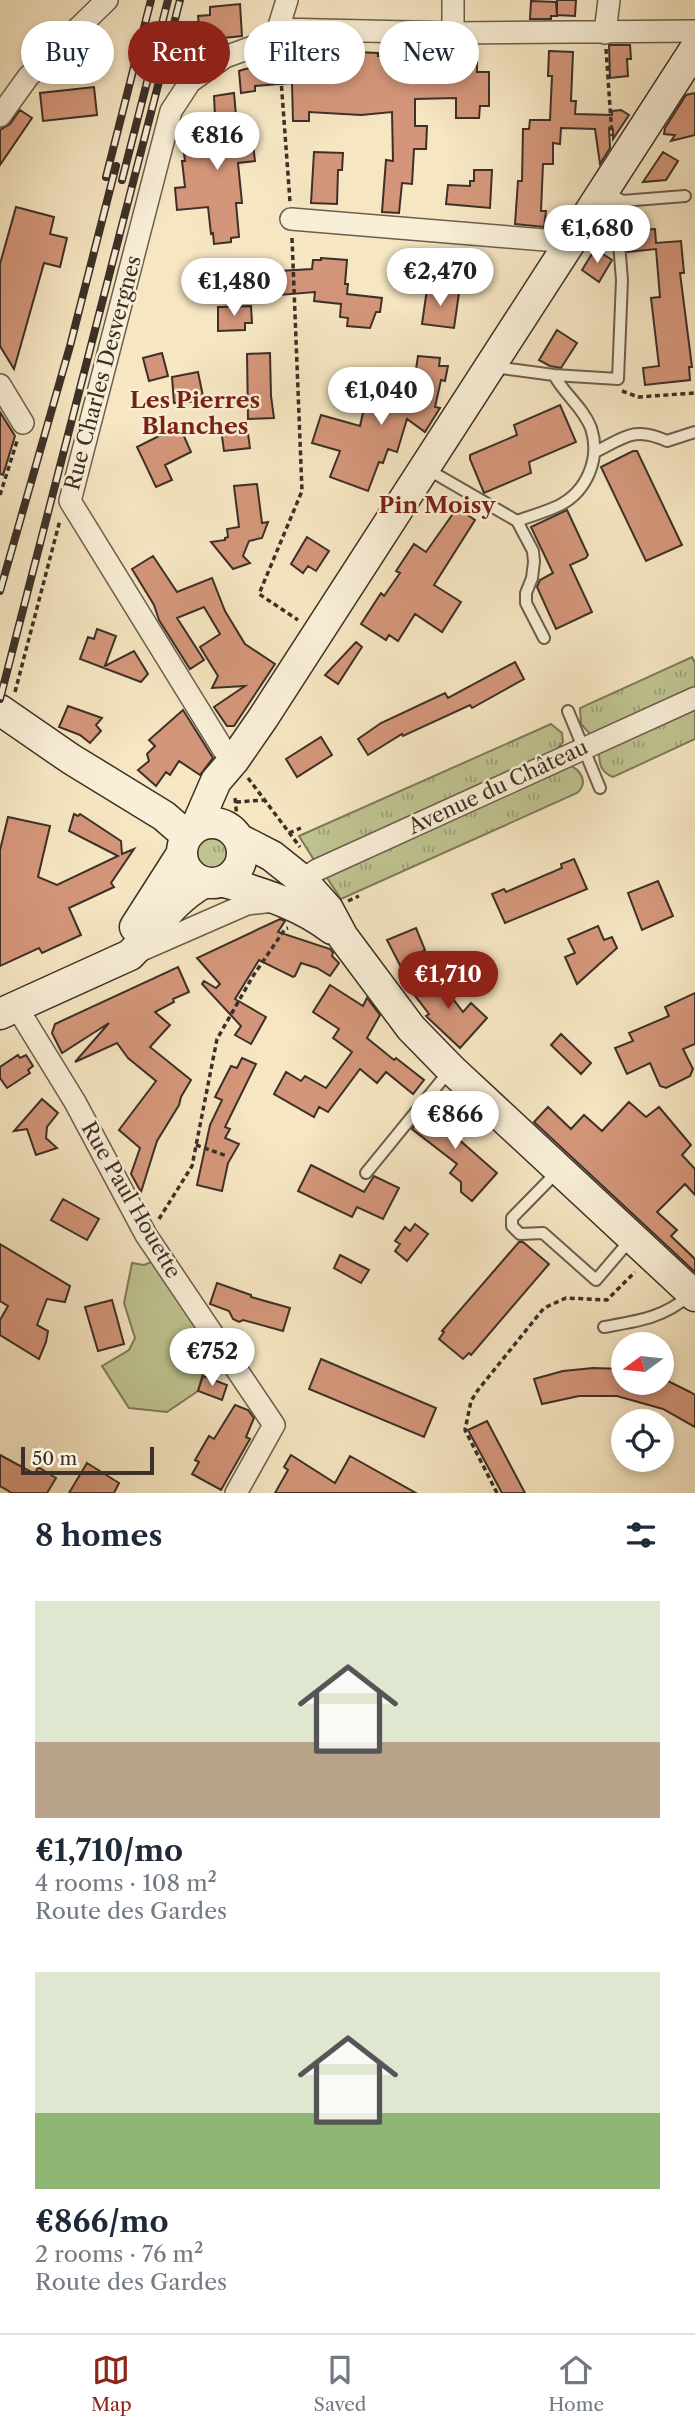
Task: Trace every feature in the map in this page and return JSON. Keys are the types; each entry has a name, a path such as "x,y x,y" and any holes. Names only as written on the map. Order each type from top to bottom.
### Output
{"main road":[{"path":"122,959 151,899 188,839 216,781 234,760 569,242 612,196 620,164 695,49"},
{"path":"6,714 71,760 164,816 188,839"},
{"path":"8,1010 122,959 146,939 167,910 185,893 235,874 243,851 234,824 234,760"},
{"path":"343,937 314,914 293,890 272,856 234,824 208,823 188,839 184,867 192,877 214,882 282,886 293,890 328,909 343,937 411,1028 451,1069 694,1295"}],"street":[{"path":"0,116 28,77 107,0"},
{"path":"280,21 287,0"},
{"path":"453,0 453,21"},
{"path":"605,33 609,0"},
{"path":"479,33 695,31"},
{"name":"Rue Charles Desvergnes","path":"234,760 223,749 70,500 171,111 190,82 225,57 244,50"},
{"path":"291,219 569,242"},
{"path":"0,385 23,423"},
{"name":"Avenue du Château","path":"293,890 317,870 695,698"},
{"path":"122,959 247,904 293,890"},
{"name":"Rue Paul Houette","path":"8,1010 75,1102 146,1235 274,1425 236,1493"}],"lane":[{"path":"489,366 554,375 618,379 622,280 616,207 612,196 685,196"},
{"path":"517,521 560,505 579,491 590,473 595,452 591,428 579,406 561,388 554,375"},
{"path":"595,452 627,436 648,432 667,441 695,432"},
{"path":"425,468 517,521 533,551 532,578 526,593 526,603 544,638"},
{"path":"568,711 600,788"},
{"path":"366,1173 451,1069"},
{"path":"559,1170 512,1219 512,1226 520,1234 543,1233 596,1280 642,1245"},
{"path":"604,1327 655,1317 694,1295"}],"path":[{"path":"605,33 612,145 620,164"},
{"path":"282,84 291,219 302,491 259,594 317,632"},
{"path":"618,379 622,390 638,397 695,393"},
{"path":"0,495 23,423"},
{"path":"6,714 15,693 62,514 70,500"},
{"path":"234,824 265,800 300,848"},
{"path":"289,833 301,828"},
{"path":"146,1235 192,1166 217,1039 253,976 285,929 300,926 314,914"},
{"path":"196,1146 227,1157"},
{"path":"497,1493 465,1430 471,1401 544,1308 566,1298 607,1300 642,1245"}],"green space":[{"path":"692,657 695,663 695,688 594,735 581,724 580,708"},
{"path":"695,707 695,739 613,777 603,770 599,750"},
{"path":"551,724 562,733 563,742 555,752 314,860 299,836"},
{"path":"568,765 582,777 581,789 577,793 341,899 325,875"},
{"path":"211,838 224,843 229,856 224,869 211,874 198,869 193,856 198,843"},
{"path":"154,1261 210,1345 198,1391 167,1412 129,1408 102,1366 129,1350 135,1338 124,1303 132,1263 144,1265"}],"building":[{"path":"557,0 576,0 575,16 557,15"},
{"path":"531,1 556,2 557,16 551,16 551,19 530,19"},
{"path":"240,4 242,36 230,37 230,21 199,21 198,16 210,15 210,7"},
{"path":"609,45 630,45 628,76 610,78"},
{"path":"549,51 573,52 571,101 576,101 575,114 612,115 612,111 621,110 629,115 613,139 613,129 609,128 610,148 600,164 595,129 561,128 560,144 553,143 553,164 543,164 541,211 546,211 544,227 515,224 518,181 522,181 523,129 529,129 530,120 550,120 552,76 548,76"},
{"path":"365,52 378,53 379,84 479,84 479,72 489,72 489,106 480,106 479,118 456,118 456,98 415,99 415,126 427,126 426,149 414,149 412,184 402,183 399,213 382,212 386,160 393,161 392,112 361,115 309,112 309,121 293,121 292,84 365,84"},
{"path":"244,69 244,84 280,84 255,86 255,91 241,93 239,71"},
{"path":"94,87 97,115 43,121 40,93"},
{"path":"234,93 237,127 242,126 243,137 252,136 255,161 238,163 242,203 236,203 239,237 231,238 231,242 214,244 208,207 177,210 175,188 185,187 183,146 196,144 196,138 216,137 214,96"},
{"path":"695,93 695,135 671,141 675,135 664,134 665,128 686,95"},
{"path":"20,110 32,118 0,165 0,130 10,124"},
{"path":"314,152 343,153 342,170 338,170 337,204 311,203"},
{"path":"663,152 678,161 666,180 643,182"},
{"path":"474,170 492,170 490,208 446,204 448,185 470,186 470,181 474,181"},
{"path":"16,207 54,217 50,234 67,238 60,267 44,263 14,369 0,346 0,264"},
{"path":"655,229 656,243 681,241 684,273 680,273 692,367 689,367 690,380 645,385 643,368 659,366 651,298 660,297 656,249 628,252 626,231"},
{"path":"595,249 612,260 599,282 582,270"},
{"path":"313,260 347,260 347,294 382,298 380,312 376,312 370,328 347,326 348,318 340,317 341,304 314,301 315,292 279,295 279,271 312,269"},
{"path":"427,289 459,293 454,328 422,324"},
{"path":"251,306 252,323 245,323 245,330 218,331 218,307"},
{"path":"557,330 577,343 561,368 539,360"},
{"path":"162,353 168,376 149,381 143,358"},
{"path":"270,353 274,418 248,419 247,354"},
{"path":"418,356 440,358 439,366 448,366 445,381 441,380 435,407 440,408 425,432 407,419 397,452 388,449 383,463 379,462 368,491 330,477 340,451 312,443 321,415 360,426 365,404 395,409 397,400 403,401 406,380 414,382"},
{"path":"198,372 204,401 174,403 172,377"},
{"path":"560,405 576,442 529,462 531,473 484,493 470,455 517,435 514,425"},
{"path":"0,412 15,436 3,475 0,474"},
{"path":"247,426 250,448 224,451 221,429"},
{"path":"183,434 191,452 165,465 172,480 156,487 137,447 159,436"},
{"path":"637,451 682,545 646,561 601,467"},
{"path":"257,484 262,523 268,522 262,538 249,541 243,556 250,563 233,569 211,542 225,540 228,537 227,529 239,527 234,486"},
{"path":"457,508 475,520 434,585 461,602 442,632 415,614 398,641 389,635 386,640 361,624 381,593 384,596 400,573 396,571 414,544 426,552"},
{"path":"567,510 588,555 570,565 592,612 556,629 537,587 540,580 553,573 531,527"},
{"path":"307,537 329,551 316,571 308,566 303,573 291,564"},
{"path":"153,556 177,592 212,578 225,611 245,644 275,664 234,726 227,726 214,707 245,686 212,688 218,676 200,647 220,634 204,607 177,618 204,660 190,669 159,620 154,605 132,569"},
{"path":"97,629 116,636 105,666 134,651 148,674 141,682 80,659 88,637 94,639"},
{"path":"356,642 362,647 338,684 325,675"},
{"path":"515,662 524,679 472,708 470,705 403,736 402,734 368,755 358,739 381,723 445,693 448,698"},
{"path":"68,706 102,718 96,725 101,731 90,743 80,735 59,727"},
{"path":"183,710 213,758 200,775 179,761 170,775 166,772 156,786 138,770 149,761 147,754 155,746 149,740"},
{"path":"321,737 332,755 297,777 286,759"},
{"path":"74,814 80,814 121,841 122,854 134,849 111,883 114,887 69,908 81,935 42,953 39,948 0,966 0,850 8,817 50,826 38,877 57,885 118,856 69,831"},
{"path":"574,859 587,889 505,923 492,894 504,889 506,892 562,868 561,864"},
{"path":"658,881 673,916 642,930 628,893"},
{"path":"280,919 285,921 278,932 330,949 332,956 339,963 330,976 301,963 293,977 259,960 235,999 266,1017 251,1044 235,1035 241,1026 202,984 204,981 216,988 220,984 197,958"},
{"path":"598,926 604,940 612,937 617,948 577,984 565,957 575,953 568,939"},
{"path":"416,928 425,950 418,954 424,965 404,973 387,940"},
{"path":"178,967 189,992 155,1012 170,1025 150,1047 191,1080 157,1141 141,1192 131,1174 140,1148 119,1130 156,1081 128,1058 117,1043 75,1062 109,1023 62,1053 52,1033 55,1024"},
{"path":"423,969 439,989 443,986 463,1012 471,1003 487,1018 460,1048 426,1016 429,1014 413,993"},
{"path":"330,985 363,1006 367,998 380,1015 367,1038 424,1080 413,1094 386,1072 377,1083 360,1069 328,1112 319,1107 314,1117 274,1094 286,1072 301,1081 305,1076 326,1088 352,1052 333,1038 339,1029 313,1012"},
{"path":"695,993 695,1044 683,1049 693,1069 690,1076 666,1088 660,1086 650,1063 627,1074 615,1048 633,1041 629,1033 669,1016 665,1007"},
{"path":"561,1034 591,1063 581,1074 551,1045"},
{"path":"18,1055 20,1058 26,1055 33,1066 28,1070 30,1073 7,1088 0,1078 0,1067"},
{"path":"242,1058 256,1064 225,1127 230,1129 225,1138 239,1144 228,1163 222,1191 197,1185 210,1125 222,1100 215,1097 231,1066 237,1068"},
{"path":"42,1099 58,1113 47,1127 46,1138 57,1148 36,1155 27,1129 14,1131"},
{"path":"629,1102 646,1117 659,1107 691,1145 682,1155 695,1169 695,1195 685,1184 657,1212 677,1230 671,1236 695,1259 695,1272 534,1122 548,1107 571,1129 584,1115 602,1131"},
{"path":"432,1104 462,1128 456,1137 497,1173 472,1201 461,1192 461,1182 450,1173 457,1164 412,1129"},
{"path":"311,1165 364,1192 374,1176 399,1188 383,1219 357,1207 352,1217 298,1191"},
{"path":"63,1199 99,1219 87,1240 51,1220"},
{"path":"415,1224 428,1234 407,1261 395,1251 400,1244 395,1241 405,1227 410,1231"},
{"path":"519,1242 523,1242 549,1264 471,1355 469,1353 463,1359 439,1339 444,1332 442,1331"},
{"path":"0,1244 70,1286 65,1302 47,1299 37,1325 48,1331 39,1359 0,1335 0,1320 8,1306 0,1301"},
{"path":"340,1255 369,1270 361,1283 334,1268"},
{"path":"217,1283 251,1297 290,1308 283,1331 243,1320 239,1322 233,1319 229,1311 210,1304"},
{"path":"112,1300 124,1344 98,1351 85,1307"},
{"path":"321,1359 436,1408 424,1437 309,1389"},
{"path":"611,1369 611,1395 674,1395 674,1384 695,1395 695,1427 674,1415 674,1409 663,1409 617,1396 579,1396 542,1404 534,1379 563,1371"},
{"path":"203,1376 227,1385 222,1400 198,1391"},
{"path":"235,1405 248,1410 254,1418 246,1437 250,1439 221,1490 192,1474 199,1462 195,1460 209,1436 214,1439"},
{"path":"487,1421 525,1493 502,1493 468,1430"},
{"path":"0,1455 35,1474 38,1467 56,1478 47,1493 12,1493 0,1486"},
{"path":"291,1455 335,1483 350,1456 416,1493 275,1493 288,1470 284,1467"},
{"path":"87,1463 119,1483 114,1493 69,1493"}],"railway":[{"path":"106,177 151,0"},
{"path":"122,180 168,0"},
{"path":"0,699 180,0"},
{"path":"0,591 70,346 116,166"}],"district":[{"name":"Les Pierres Blanches","path":"195,413"},
{"name":"Pin Moisy","path":"437,505"}]}
